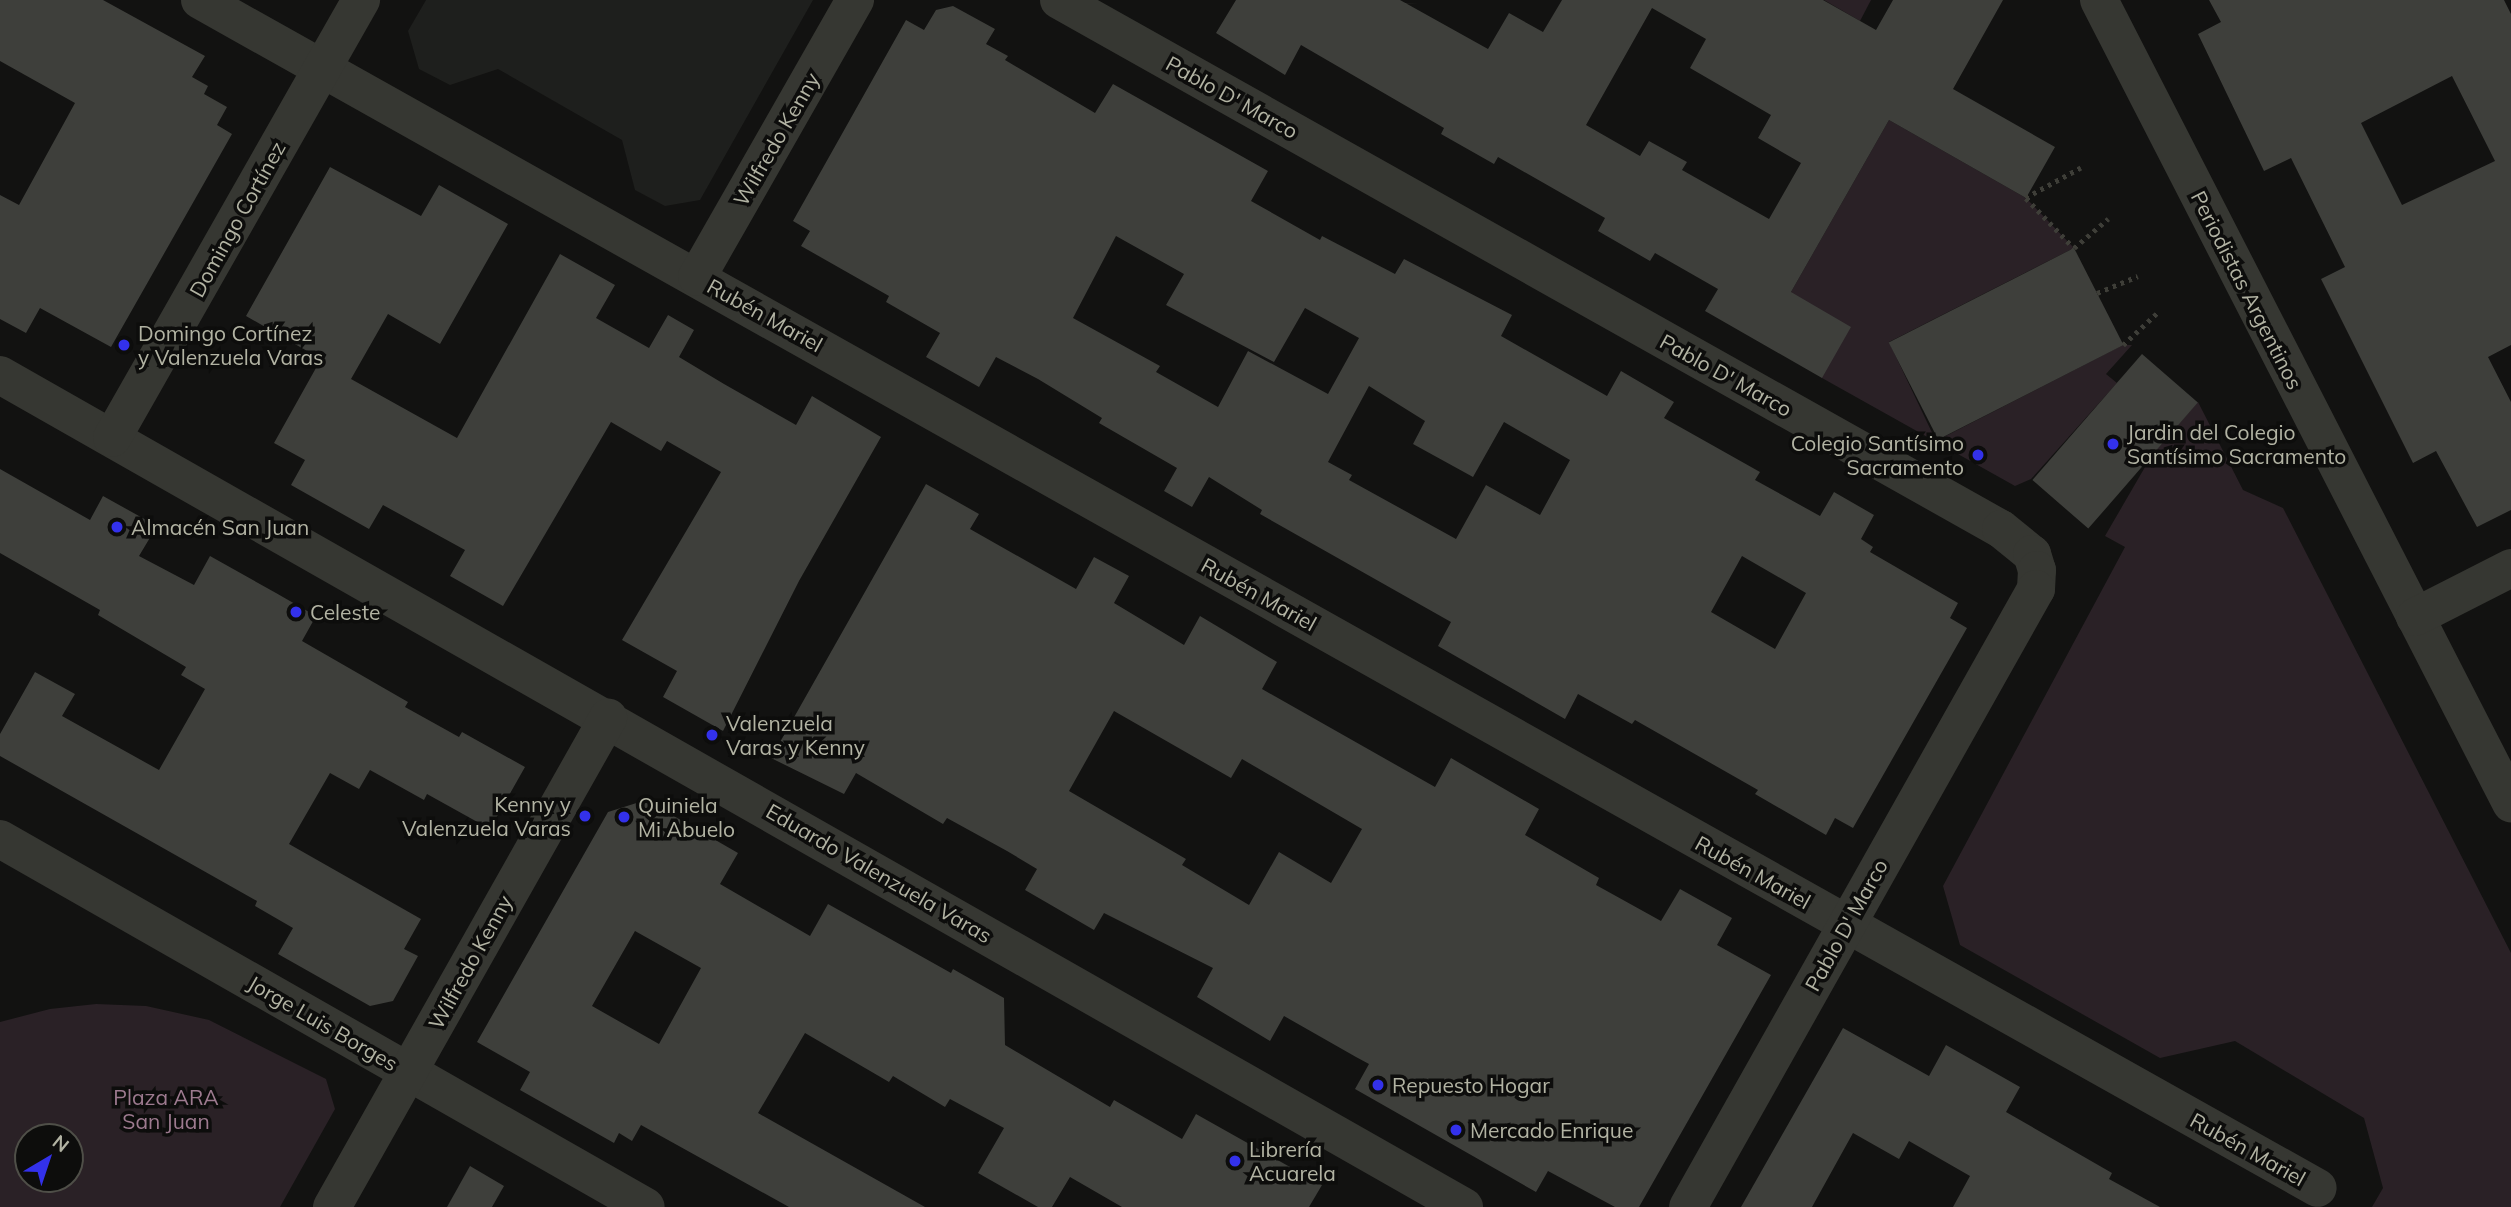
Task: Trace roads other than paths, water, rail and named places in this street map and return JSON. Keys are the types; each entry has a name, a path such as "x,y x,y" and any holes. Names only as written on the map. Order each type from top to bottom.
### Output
{"street":[{"name":"Rubén Mariel","path":"200,0 2318,1188"},
{"name":"Domingo Cortínez","path":"112,439 361,0"},
{"name":"Wilfredo Kenny","path":"697,277 855,0"},
{"name":"Pablo D' Marco","path":"1059,0 2001,529 2032,554 2037,570 2036,589 1688,1207"},
{"name":"Periodistas Argentinos","path":"2099,0 2511,803"},
{"name":"Eduardo Valenzuela Varas","path":"0,375 608,718 1464,1207"},
{"path":"2414,617 2511,568"},
{"name":"Wilfredo Kenny","path":"332,1207 608,718"},
{"name":"Jorge Luis Borges","path":"0,839 646,1207"}],"place":[{"name":"Domingo Cortínez y Valenzuela Varas","path":"124,345"},
{"name":"Jardin del Colegio Santísimo Sacramento","path":"2113,444"},
{"name":"Colegio Santísimo Sacramento","path":"1978,455"},
{"name":"Almacén San Juan","path":"117,527"},
{"name":"Celeste","path":"296,612"},
{"name":"Valenzuela Varas y Kenny","path":"712,735"},
{"name":"Kenny y Valenzuela Varas","path":"585,816"},
{"name":"Quiniela Mi Abuelo","path":"624,817"},
{"name":"Repuesto Hogar","path":"1378,1085"},
{"name":"Mercado Enrique","path":"1456,1130"},
{"name":"Librería Acuarela","path":"1235,1161"}],"park label":[{"name":"Plaza ARA San Juan","path":"166,1109"}]}
